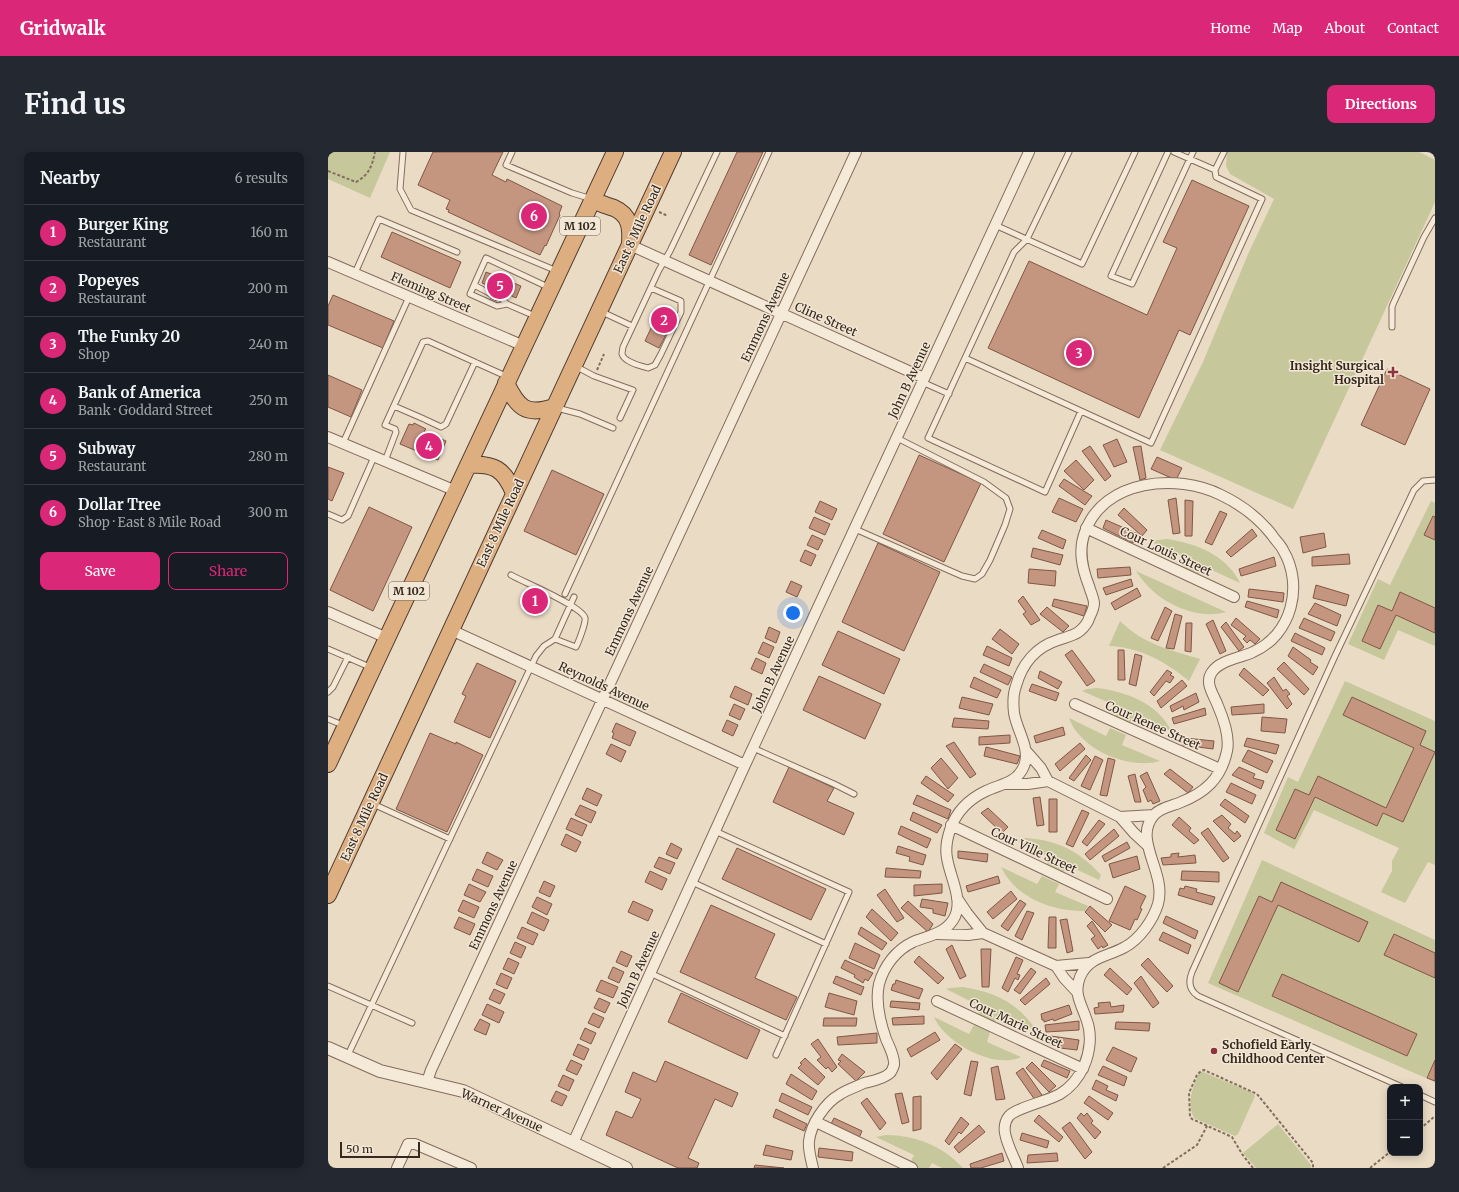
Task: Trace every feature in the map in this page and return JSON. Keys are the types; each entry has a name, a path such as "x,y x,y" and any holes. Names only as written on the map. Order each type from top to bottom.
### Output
{"highway":[{"name":"M 102","path":"328,764 615,152"},
{"name":"East 8 Mile Road","path":"328,895 673,152"},
{"path":"592,199 614,208 621,212 626,218 630,225 630,245"},
{"path":"508,380 517,402 529,411 537,412 554,407"},
{"path":"468,465 480,464 494,467 510,482 514,493"}],"street":[{"name":"Emmons Avenue","path":"427,1082 431,1070 856,152"},
{"name":"John B Avenue","path":"573,1142 745,765 1029,152"},
{"name":"Cline Street","path":"630,245 923,380"},
{"name":"Fleming Street","path":"328,262 524,346"},
{"path":"328,437 456,491"},
{"path":"1018,1168 1005,1134 1005,1124 1008,1117 1014,1112 1044,1102 1061,1094 1076,1080 1083,1069 1088,1055 1090,1044 1089,1024 1079,1002 1077,992 1078,982 1085,968 1101,956 1125,947 1140,936 1158,904 1160,888 1146,837 1148,827 1154,815 1166,807 1194,797 1204,791 1220,769 1226,754 1228,742 1219,708 1210,689 1209,677 1213,670 1222,663 1258,650 1275,638 1285,623 1291,607 1294,591 1292,571 1283,550 1256,517 1218,493 1206,489 1162,483 1137,486 1121,492 1104,504 1093,516 1086,528 1081,551 1082,565 1093,598 1094,605 1092,612 1080,632 1046,645 1036,652 1026,663 1016,683 1013,698 1013,710 1027,752 1041,768 1048,781"},
{"name":"Cour Louis Street","path":"1086,528 1234,597"},
{"path":"328,612 387,638"},
{"name":"Reynolds Avenue","path":"451,630 745,765"},
{"name":"Cour Renee Street","path":"1075,704 1220,769"},
{"path":"1027,752 1026,760 1019,775 1012,781 987,790 970,800 960,810 951,825 946,848 947,859 958,898 967,913 983,933 1056,966 1090,963"},
{"path":"1005,784 1028,784 1048,781 1120,817 1134,833 1147,844"},
{"path":"1120,817 1154,815"},
{"name":"Cour Ville Street","path":"951,825 1107,899"},
{"path":"813,1168 809,1142 811,1131 828,1104 836,1096 859,1085 887,1076 893,1070 893,1058 884,1034 878,1007 879,985 889,963 900,950 913,942 945,929 951,923 958,909 958,898"},
{"path":"935,934 968,935 983,933"},
{"path":"1056,966 1064,978 1077,992"},
{"name":"Cour Marie Street","path":"937,1001 1083,1069"},
{"name":"Warner Avenue","path":"328,1048 380,1071 463,1091 626,1168"},
{"path":"816,1122 912,1168"},
{"path":"397,1168 408,1144 415,1144 456,1165 471,1168"}],"lane":[{"path":"403,152 400,189 411,210 558,272"},
{"path":"512,152 506,165 572,193 592,199"},
{"path":"651,288 680,301 681,312 655,365 648,368 630,362 622,353 623,347 659,270 665,262 716,152"},
{"path":"565,594 769,152"},
{"path":"1069,152 1027,239 1014,252 928,438 1045,492 1081,411"},
{"path":"995,225 1082,264 1135,152"},
{"path":"1168,152 1111,276 1132,284 1193,152"},
{"path":"1174,152 1216,170"},
{"path":"965,358 1151,443 1262,200 1216,177 1216,170 1224,152"},
{"path":"1392,327 1392,307 1424,237 1435,218"},
{"path":"355,273 379,219 457,252"},
{"path":"1428,230 1435,225"},
{"path":"507,304 497,306 470,294 486,258 551,288"},
{"path":"474,285 491,294"},
{"path":"343,443 409,297"},
{"path":"500,297 507,304 537,317"},
{"path":"599,311 632,326"},
{"path":"385,461 396,432 395,429 385,425 423,342 428,341 475,362 508,380"},
{"path":"394,406 441,427 446,424 475,362"},
{"path":"574,366 594,376 633,390 620,418"},
{"path":"923,380 949,394"},
{"path":"554,407 580,414 613,428"},
{"path":"855,529 962,576 975,579 982,574 990,560 1005,526 1010,509 1006,498 984,482 897,438"},
{"path":"328,514 342,520 348,516 374,457"},
{"path":"1395,1084 1198,996 1191,990 1189,981 1336,656 1414,490 1423,481 1435,480"},
{"path":"510,575 571,604 582,613 585,619 577,646 574,647 555,639"},
{"path":"347,1057 532,666 540,650 555,639 574,597"},
{"path":"328,649 373,669"},
{"path":"328,692 333,687 348,657"},
{"path":"328,719 346,726"},
{"path":"753,748 854,794"},
{"path":"371,803 450,840"},
{"path":"715,831 849,892 776,1055"},
{"path":"692,882 826,944"},
{"path":"650,973 785,1036"},
{"path":"328,986 412,1023"},
{"path":"1423,1096 1435,1102"}],"path":[{"path":"328,171 356,182 366,175 375,152"},
{"path":"664,214 668,216"},
{"path":"594,376 604,354"},
{"path":"1253,1168 1242,1154 1232,1137 1190,1117 1189,1094 1197,1075 1201,1070 1257,1094 1313,1163 1313,1168"},
{"path":"1423,1126 1435,1116"},
{"path":"1163,1168 1197,1146 1207,1126"},
{"path":"1370,1168 1387,1154"}],"green space":[{"path":"328,152 390,152 370,198 328,179"},
{"path":"1227,152 1419,152 1435,160 1435,202 1293,509 1160,450 1203,362 1249,252 1274,199 1230,174 1226,166"},
{"path":"1431,501 1435,503 1435,646 1398,630 1384,660 1348,644 1378,579 1390,585"},
{"path":"1167,539 1199,547 1219,558 1234,573 1240,583 1203,566 1198,574 1184,569 1187,558 1149,541"},
{"path":"1136,571 1226,612 1204,614 1182,609 1162,598 1153,591"},
{"path":"1120,621 1129,629 1148,641 1200,659 1189,681 1162,662 1152,657 1131,649 1109,646"},
{"path":"1345,681 1435,721 1435,865 1428,862 1405,903 1381,892 1392,871 1392,861 1399,848 1314,810 1294,849 1264,833 1288,777 1298,782"},
{"path":"1097,688 1119,692 1150,706 1159,713 1172,732 1135,714 1130,724 1115,717 1119,707 1082,691"},
{"path":"1069,718 1106,736 1110,728 1126,735 1122,745 1160,761 1134,763 1107,755 1094,748 1084,739 1075,729"},
{"path":"1025,838 1048,841 1076,853 1101,875 1099,880 1067,865 1063,874 1046,866 1049,857 1015,840"},
{"path":"1262,860 1435,940 1435,1082 1208,983"},
{"path":"1001,867 1037,884 1042,876 1059,884 1055,892 1088,906 1085,911 1073,910 1036,901 1025,895 1016,887"},
{"path":"963,987 985,992 1005,1000 1022,1013 1036,1030 1000,1015 994,1023 978,1015 982,1007 946,989"},
{"path":"934,1017 969,1034 974,1025 990,1032 987,1042 1021,1057 1010,1060 998,1060 972,1052 949,1036 940,1027"},
{"path":"1203,1072 1253,1093 1255,1096 1238,1134 1235,1136 1194,1118 1190,1101 1191,1095 1199,1073"},
{"path":"1278,1124 1311,1165 1311,1168 1256,1168 1243,1153"},
{"path":"886,1135 907,1137 928,1143 947,1154 963,1168 942,1168 932,1163 929,1168 918,1168 910,1163 914,1155 876,1137"}],"building":[{"path":"433,152 503,152 492,175 506,182 507,179 562,206 560,215 546,246 545,245 540,255 448,212 449,210 446,209 450,200 418,185"},
{"path":"737,152 763,152 711,265 689,255"},
{"path":"1192,180 1249,206 1190,335 1179,330 1139,418 988,348 1029,261 1147,315 1177,248 1163,242"},
{"path":"392,232 461,262 450,288 381,257"},
{"path":"486,272 521,286 516,298 501,291 497,301 490,298 494,288 482,283"},
{"path":"333,295 394,321 383,348 328,325 328,306"},
{"path":"666,306 675,312 671,321 673,321 659,348 645,341 658,313 660,314"},
{"path":"1387,369 1430,389 1405,445 1361,425"},
{"path":"328,375 362,390 351,417 328,407"},
{"path":"414,423 426,429 424,431 446,441 438,460 400,444 409,424 413,425"},
{"path":"1117,439 1127,462 1114,467 1103,445"},
{"path":"1090,446 1111,476 1105,481 1082,451"},
{"path":"1141,446 1146,478 1140,480 1133,447"},
{"path":"919,455 981,483 944,562 883,534"},
{"path":"1157,457 1182,468 1176,480 1151,469"},
{"path":"1076,460 1094,480 1084,490 1064,471"},
{"path":"328,467 344,473 332,501 328,499"},
{"path":"552,470 604,494 576,555 524,531"},
{"path":"1064,479 1092,496 1085,505 1059,486"},
{"path":"1059,498 1083,509 1076,522 1052,512"},
{"path":"1176,498 1180,533 1173,534 1168,500"},
{"path":"1185,500 1193,501 1192,536 1185,536"},
{"path":"820,501 837,509 832,520 815,512"},
{"path":"369,507 412,527 373,611 330,590"},
{"path":"1124,508 1147,530 1142,536 1118,515"},
{"path":"1220,511 1227,514 1212,545 1205,542"},
{"path":"1433,516 1435,517 1435,540 1424,535"},
{"path":"814,517 830,524 825,535 809,528"},
{"path":"1106,520 1138,534 1133,543 1103,528"},
{"path":"1252,529 1257,536 1231,557 1226,552"},
{"path":"1042,530 1066,540 1063,549 1038,538"},
{"path":"1324,533 1326,547 1303,553 1300,537"},
{"path":"812,535 823,540 818,550 807,545"},
{"path":"878,543 940,572 904,651 842,622"},
{"path":"1033,548 1063,555 1060,565 1031,557"},
{"path":"805,550 816,555 811,566 800,561"},
{"path":"1349,554 1350,564 1312,566 1312,557"},
{"path":"1274,557 1276,566 1241,576 1239,569"},
{"path":"1130,567 1131,575 1098,578 1097,569"},
{"path":"1029,569 1056,571 1055,586 1028,583"},
{"path":"1131,579 1133,586 1106,595 1103,588"},
{"path":"791,581 802,586 797,597 786,592"},
{"path":"1316,585 1349,595 1346,606 1313,598"},
{"path":"1137,588 1141,596 1115,610 1111,603"},
{"path":"1249,589 1284,593 1283,602 1248,597"},
{"path":"1400,592 1435,608 1435,633 1396,615 1380,649 1362,641 1378,605 1392,611"},
{"path":"1023,596 1040,620 1031,625 1023,614 1026,612 1018,601"},
{"path":"1054,599 1087,606 1084,616 1052,606"},
{"path":"1247,601 1279,610 1277,618 1245,607"},
{"path":"1315,603 1341,615 1337,626 1308,614"},
{"path":"1047,607 1069,626 1063,632 1040,614"},
{"path":"1165,607 1172,611 1158,641 1151,638"},
{"path":"1175,614 1182,616 1174,649 1166,648"},
{"path":"1236,618 1260,639 1255,644 1250,640 1247,643 1243,639 1246,636 1231,625"},
{"path":"1304,618 1335,632 1331,641 1299,628"},
{"path":"1213,620 1226,651 1220,654 1206,624"},
{"path":"1226,622 1244,647 1239,651 1221,627"},
{"path":"1186,623 1192,623 1191,652 1185,651"},
{"path":"769,627 780,632 776,643 765,638"},
{"path":"1000,629 1019,644 1012,654 992,639"},
{"path":"838,631 900,659 884,694 822,665"},
{"path":"1295,633 1325,648 1322,655 1291,641"},
{"path":"763,642 774,647 769,658 758,653"},
{"path":"987,646 1012,658 1009,666 983,655"},
{"path":"1293,647 1318,667 1313,675 1288,656"},
{"path":"1072,650 1095,681 1087,686 1065,655"},
{"path":"1118,650 1124,650 1125,680 1118,680"},
{"path":"1135,654 1142,656 1136,686 1129,684"},
{"path":"756,658 766,663 762,674 751,669"},
{"path":"1284,662 1309,689 1304,695 1277,669"},
{"path":"477,663 516,681 490,738 454,722 466,696 462,694"},
{"path":"984,664 1012,677 1008,685 980,672"},
{"path":"1244,668 1269,690 1263,696 1239,675"},
{"path":"1167,670 1172,673 1170,675 1174,677 1170,683 1166,681 1154,696 1150,692"},
{"path":"1040,671 1062,682 1058,689 1038,678"},
{"path":"819,676 881,704 865,739 803,710"},
{"path":"974,677 1001,690 997,698 970,687"},
{"path":"1274,677 1283,691 1286,689 1290,694 1287,696 1292,704 1287,709 1267,683"},
{"path":"1182,680 1187,686 1161,708 1157,701"},
{"path":"1032,684 1059,693 1056,701 1029,691"},
{"path":"735,686 752,694 748,705 730,697"},
{"path":"1196,693 1199,702 1184,710 1183,706 1172,712 1170,706"},
{"path":"962,697 993,704 989,715 959,708"},
{"path":"1352,697 1426,731 1420,745 1435,752 1403,822 1383,813 1377,826 1315,797 1295,839 1276,830 1295,789 1309,795 1318,776 1386,808 1414,748 1343,715"},
{"path":"734,704 745,709 740,720 729,715"},
{"path":"1264,704 1264,713 1232,715 1231,707"},
{"path":"1205,708 1206,715 1174,724 1172,718"},
{"path":"1262,717 1287,719 1285,733 1261,731"},
{"path":"954,718 989,721 988,729 952,727"},
{"path":"727,720 738,725 733,736 722,731"},
{"path":"616,723 636,732 630,746 612,738 614,733 612,732"},
{"path":"1063,727 1065,735 1036,743 1034,736"},
{"path":"430,733 456,744 456,742 483,755 447,832 396,809"},
{"path":"1010,735 1010,743 979,745 979,737"},
{"path":"1185,738 1214,741 1213,749 1183,745"},
{"path":"1247,738 1279,745 1276,754 1244,746"},
{"path":"954,742 976,774 970,778 946,746"},
{"path":"1080,743 1085,749 1060,771 1055,764"},
{"path":"611,744 626,751 621,762 606,754"},
{"path":"986,747 1020,756 1017,764 984,756"},
{"path":"1248,750 1273,761 1267,773 1242,761"},
{"path":"1086,755 1091,760 1074,781 1069,778"},
{"path":"1095,756 1103,760 1090,790 1081,786"},
{"path":"941,758 958,778 948,789 931,768"},
{"path":"1108,758 1115,760 1107,796 1100,795"},
{"path":"789,767 834,788 827,801 854,813 844,835 773,802"},
{"path":"1239,767 1255,774 1253,778 1264,781 1261,789 1232,775"},
{"path":"1170,769 1193,787 1188,793 1164,774"},
{"path":"1147,772 1160,801 1153,804 1151,800 1148,802 1143,790 1146,787 1140,776"},
{"path":"1135,774 1141,802 1135,802 1128,776"},
{"path":"926,776 954,795 948,802 921,783"},
{"path":"1231,783 1256,795 1252,804 1226,792"},
{"path":"587,788 602,795 597,806 582,799"},
{"path":"917,795 951,810 948,819 913,804"},
{"path":"1040,797 1044,825 1037,826 1033,798"},
{"path":"1049,799 1057,799 1057,832 1049,832"},
{"path":"1225,799 1249,816 1245,823 1220,805"},
{"path":"580,805 596,812 591,823 575,815"},
{"path":"988,808 1008,827 1002,833 981,813"},
{"path":"1082,810 1089,813 1073,847 1066,844"},
{"path":"913,812 942,825 937,833 910,820"},
{"path":"1222,815 1231,824 1228,828 1235,834 1237,831 1241,836 1234,842 1213,821"},
{"path":"1179,817 1191,828 1189,831 1199,840 1194,844 1172,825"},
{"path":"571,818 587,825 582,836 566,829"},
{"path":"1099,820 1105,824 1087,846 1082,842"},
{"path":"901,826 931,839 927,848 898,834"},
{"path":"1208,828 1229,858 1223,862 1201,833"},
{"path":"1114,829 1119,836 1090,860 1085,854"},
{"path":"566,834 581,842 576,852 561,845"},
{"path":"1127,842 1130,848 1105,862 1102,856"},
{"path":"671,843 682,849 677,859 666,854"},
{"path":"898,846 926,855 923,865 909,861 910,857 896,853"},
{"path":"737,848 826,889 811,920 722,879"},
{"path":"958,851 988,854 987,862 958,858"},
{"path":"487,852 503,860 497,870 482,863"},
{"path":"1179,853 1178,857 1195,855 1196,863 1163,865 1161,858 1171,857 1171,854"},
{"path":"1137,856 1140,869 1113,878 1109,864"},
{"path":"659,857 675,863 670,874 654,867"},
{"path":"886,868 921,871 920,878 885,877"},
{"path":"477,869 493,876 488,887 472,880"},
{"path":"650,871 667,879 662,890 645,882"},
{"path":"1182,871 1219,872 1219,882 1181,880"},
{"path":"998,876 1000,883 968,892 966,886"},
{"path":"544,881 555,886 550,897 539,892"},
{"path":"1281,882 1368,922 1359,942 1278,905 1238,992 1219,983 1259,896 1272,902"},
{"path":"469,884 486,892 480,902 464,895"},
{"path":"942,884 942,893 914,896 914,885"},
{"path":"1125,886 1146,896 1140,908 1142,909 1137,920 1135,919 1130,930 1109,921"},
{"path":"1185,886 1197,889 1196,892 1215,897 1212,905 1178,895 1180,888 1184,889"},
{"path":"885,889 904,918 897,922 877,895"},
{"path":"1011,891 1017,899 993,919 987,912"},
{"path":"537,897 552,904 547,915 532,907"},
{"path":"922,899 948,903 945,916 933,913 933,909 920,907"},
{"path":"463,900 479,907 474,918 458,911"},
{"path":"1020,900 1026,904 1008,931 1001,926"},
{"path":"633,901 653,910 648,921 628,912"},
{"path":"908,901 933,924 928,932 901,908"},
{"path":"711,905 775,934 755,978 797,997 786,1020 680,972"},
{"path":"1090,906 1112,925 1105,932 1085,912"},
{"path":"872,909 898,933 891,941 866,917"},
{"path":"1027,911 1034,913 1022,940 1015,936"},
{"path":"532,912 549,920 544,931 527,923"},
{"path":"1166,916 1198,931 1195,939 1163,923"},
{"path":"459,917 475,924 470,935 454,928"},
{"path":"1049,917 1056,917 1056,948 1048,948"},
{"path":"1067,919 1073,951 1067,953 1060,920"},
{"path":"1092,921 1108,945 1103,948 1102,946 1098,949 1091,939 1095,936 1087,926"},
{"path":"522,927 538,934 533,945 517,938"},
{"path":"861,927 887,943 882,950 858,934"},
{"path":"1163,932 1191,945 1188,954 1159,940"},
{"path":"1394,934 1435,953 1435,978 1384,955"},
{"path":"515,942 526,947 521,958 510,953"},
{"path":"855,943 880,955 874,969 849,958"},
{"path":"952,945 966,976 960,979 946,949"},
{"path":"981,949 991,949 989,987 982,987"},
{"path":"621,951 632,956 627,967 616,962"},
{"path":"919,956 944,978 938,984 914,962"},
{"path":"1016,957 1023,960 1017,974 1020,975 1018,980 1015,978 1008,992 1002,988"},
{"path":"508,958 519,963 514,974 503,969"},
{"path":"1148,958 1173,986 1167,992 1141,965"},
{"path":"845,960 873,973 868,981 865,979 863,983 854,977 855,975 841,968"},
{"path":"613,967 624,972 619,983 608,978"},
{"path":"1031,968 1036,972 1020,994 1014,990"},
{"path":"1110,968 1132,989 1127,995 1104,975"},
{"path":"501,973 512,978 507,989 496,984"},
{"path":"1282,974 1417,1034 1407,1056 1272,996"},
{"path":"836,976 864,987 861,995 833,983"},
{"path":"1141,976 1159,1003 1153,1008 1134,983"},
{"path":"1046,978 1050,984 1025,1005 1020,1000"},
{"path":"601,980 618,987 613,998 596,991"},
{"path":"896,980 923,989 919,999 891,990"},
{"path":"494,989 505,994 500,1004 489,999"},
{"path":"681,993 760,1030 747,1059 668,1022"},
{"path":"829,993 857,1001 854,1015 825,1007"},
{"path":"599,998 610,1003 605,1013 594,1008"},
{"path":"891,1001 920,1003 919,1010 890,1007"},
{"path":"1110,1002 1111,1007 1124,1005 1123,1012 1095,1014 1094,1008 1099,1007 1098,1003"},
{"path":"487,1004 504,1012 499,1023 482,1015"},
{"path":"1069,1005 1072,1014 1054,1021 1053,1019 1044,1022 1044,1020 1042,1020 1041,1014"},
{"path":"593,1013 604,1018 599,1028 588,1023"},
{"path":"924,1016 924,1024 893,1025 892,1018"},
{"path":"824,1018 857,1018 856,1026 823,1026"},
{"path":"480,1019 490,1024 486,1035 474,1030"},
{"path":"1079,1021 1079,1030 1046,1032 1045,1025"},
{"path":"1116,1022 1150,1023 1149,1031 1115,1029"},
{"path":"585,1028 596,1033 591,1044 580,1039"},
{"path":"935,1032 940,1040 911,1057 907,1049"},
{"path":"877,1033 877,1043 838,1045 837,1037"},
{"path":"1051,1036 1079,1040 1077,1050 1060,1048 1060,1045 1050,1044"},
{"path":"818,1039 837,1067 832,1072 828,1067 826,1069 817,1060 821,1057 811,1044"},
{"path":"578,1044 589,1049 584,1060 573,1055"},
{"path":"955,1044 962,1049 937,1080 931,1073"},
{"path":"1113,1047 1137,1058 1131,1072 1106,1060"},
{"path":"842,1054 865,1072 856,1081 838,1064 841,1061 838,1060"},
{"path":"805,1058 825,1077 818,1085 798,1068 802,1064 800,1063"},
{"path":"571,1060 582,1065 577,1075 566,1070"},
{"path":"1044,1060 1070,1071 1067,1078 1041,1066"},
{"path":"1435,1060 1435,1081 1427,1078"},
{"path":"665,1061 738,1093 732,1107 715,1099 688,1158 699,1163 697,1168 678,1168 606,1135 616,1111 632,1118 641,1099 625,1092 633,1072 656,1082"},
{"path":"971,1061 978,1062 971,1096 964,1094"},
{"path":"1032,1062 1056,1086 1049,1092 1026,1068"},
{"path":"998,1066 1005,1099 996,1100 991,1068"},
{"path":"1103,1066 1127,1077 1124,1086 1098,1075"},
{"path":"1023,1068 1042,1095 1035,1100 1016,1073"},
{"path":"791,1074 817,1091 812,1100 786,1084"},
{"path":"563,1075 574,1080 569,1091 558,1086"},
{"path":"1096,1080 1108,1086 1106,1090 1118,1095 1116,1101 1092,1089"},
{"path":"556,1091 567,1096 562,1106 551,1101"},
{"path":"782,1093 812,1107 808,1115 779,1101"},
{"path":"902,1093 909,1122 902,1124 895,1094"},
{"path":"921,1096 921,1129 913,1131 913,1097"},
{"path":"1089,1096 1113,1113 1108,1120 1084,1103"},
{"path":"867,1098 886,1123 880,1130 861,1103"},
{"path":"776,1109 807,1124 804,1131 773,1117"},
{"path":"1081,1113 1084,1116 1087,1113 1093,1121 1091,1123 1101,1132 1095,1139 1077,1118"},
{"path":"1039,1115 1063,1137 1059,1142 1034,1121"},
{"path":"961,1117 969,1124 961,1134 959,1132 949,1145 945,1141"},
{"path":"834,1118 862,1131 859,1138 831,1124"},
{"path":"1070,1122 1092,1152 1085,1159 1062,1128"},
{"path":"979,1125 985,1132 959,1153 954,1147"},
{"path":"1022,1133 1049,1141 1047,1148 1020,1140"},
{"path":"766,1145 793,1151 791,1160 763,1155"},
{"path":"819,1148 853,1152 852,1161 818,1157"},
{"path":"1002,1153 1004,1161 981,1168 971,1168 970,1164"},
{"path":"1057,1153 1058,1161 1027,1163 1028,1155"},
{"path":"755,1165 784,1168 754,1168"}],"place":[{"name":"Dollar Tree","path":"534,216"},
{"name":"Subway","path":"500,286"},
{"name":"Popeyes","path":"664,320"},
{"name":"The Funky 20","path":"1079,353"},
{"name":"Insight Surgical Hospital","path":"1393,372"},
{"name":"Bank of America","path":"429,446"},
{"name":"Burger King","path":"535,601"},
{"name":"Schofield Early Childhood Center","path":"1214,1051"}]}
